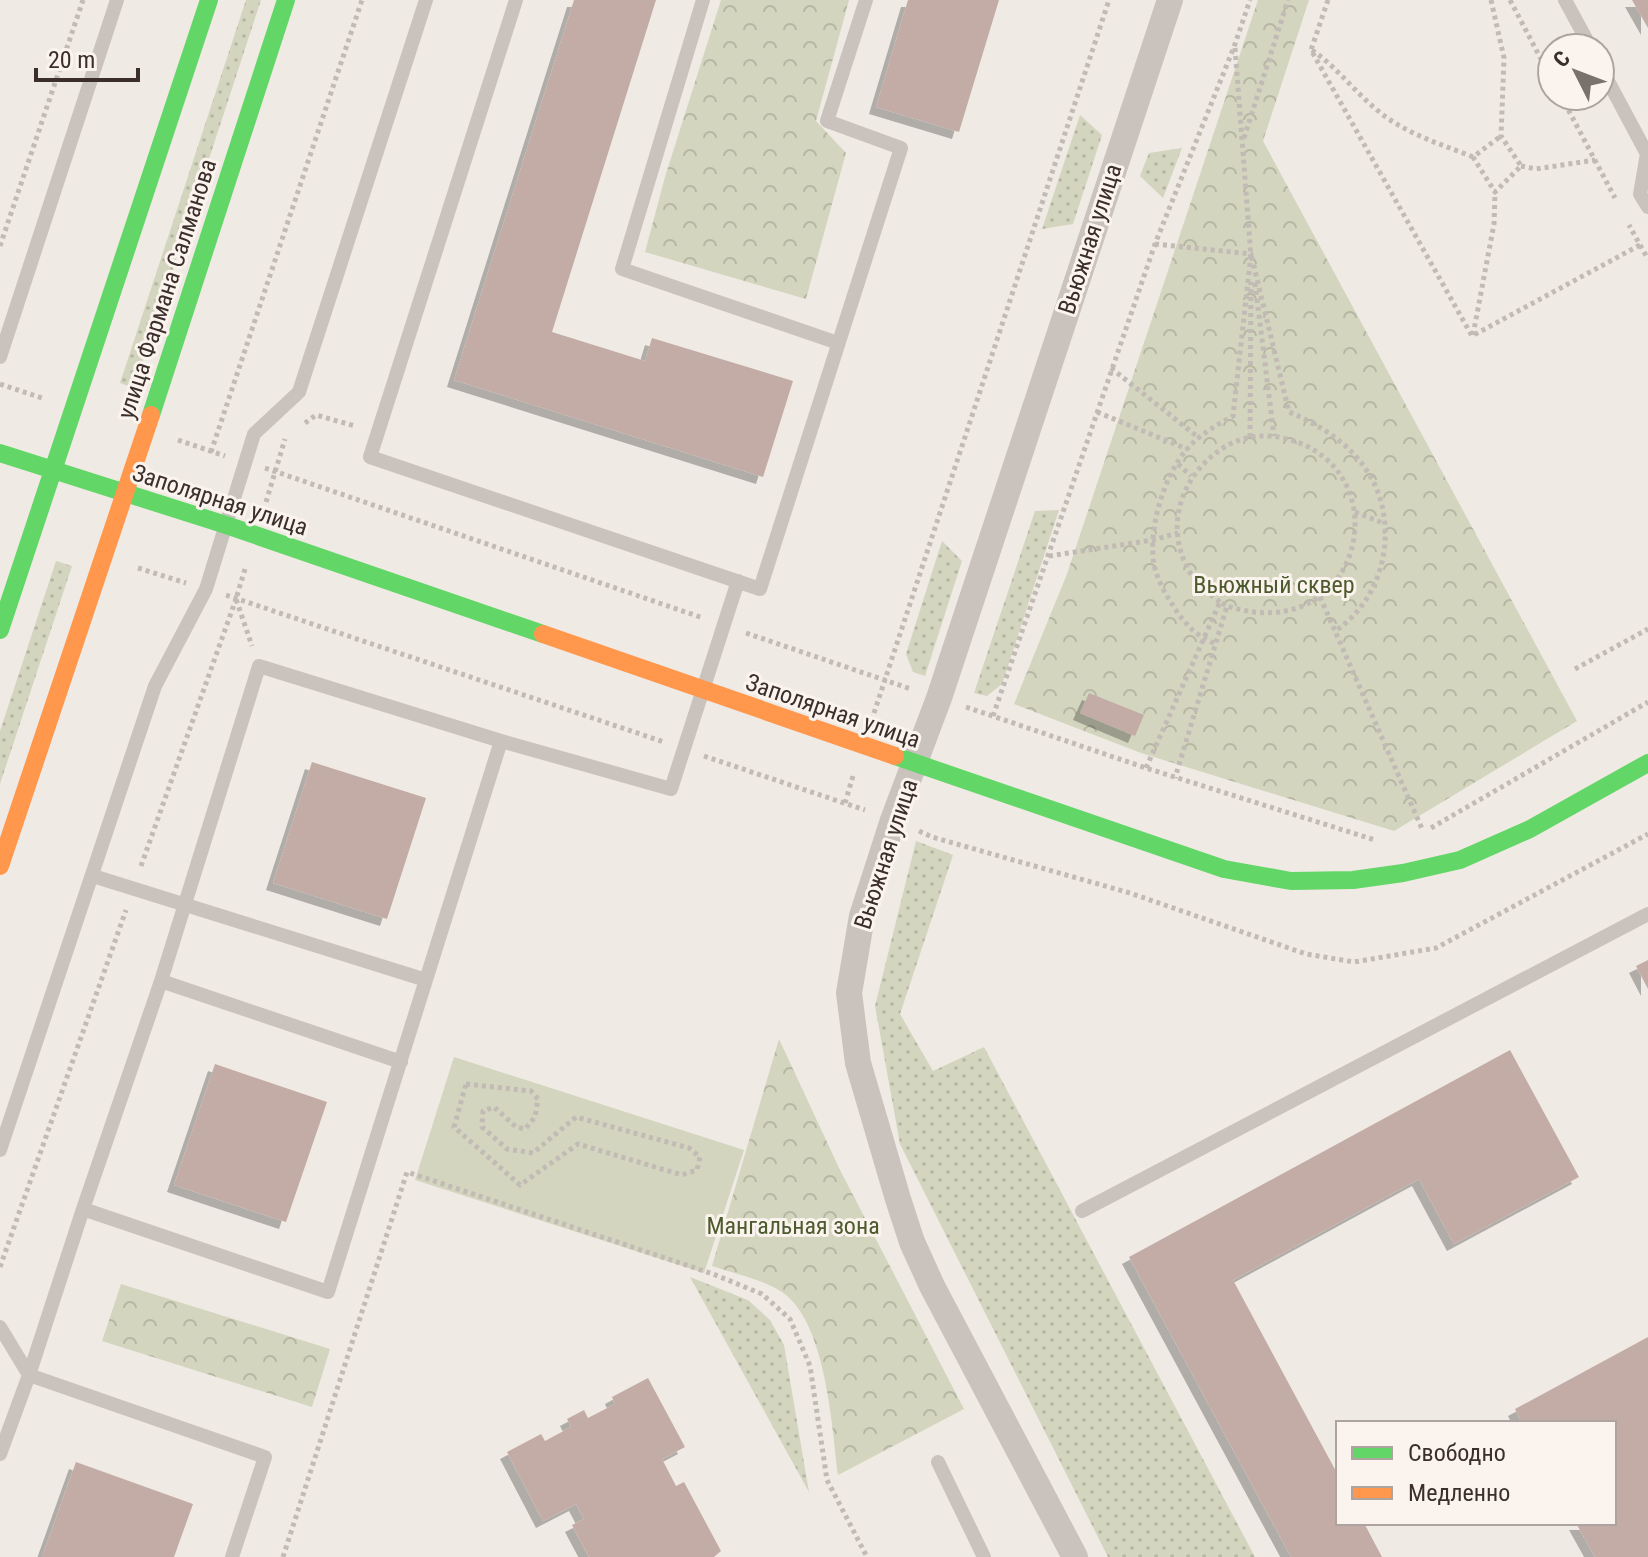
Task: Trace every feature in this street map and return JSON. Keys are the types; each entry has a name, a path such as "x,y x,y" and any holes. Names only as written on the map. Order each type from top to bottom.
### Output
{"street":[{"name":"улица Фармана Салманова","path":"0,630 209,0"},
{"name":"улица Фармана Салманова","path":"0,866 286,0"},
{"name":"Вьюжная улица","path":"1075,1557 932,1286 912,1242 858,1063 849,993 862,916 893,820 939,698 1170,0"},
{"name":"Заполярная улица","path":"0,453 226,525 1224,869 1291,881 1353,880 1460,860 1530,829 1648,763"}],"lane":[{"path":"0,357 117,0"},
{"path":"0,1150 155,686 206,589 254,434 299,392 426,0"},
{"path":"516,0 370,457 760,589 901,148 827,121 866,0"},
{"path":"703,0 622,269 838,343"},
{"path":"1565,0 1582,32"},
{"path":"1616,96 1647,154 1640,194 1648,207"},
{"path":"0,1454 161,981 259,666 501,741 671,789 738,581"},
{"path":"83,1209 328,1292 501,741"},
{"path":"93,876 426,980"},
{"path":"1082,1211 1648,914"},
{"path":"161,981 401,1062"},
{"path":"0,1327 29,1375 265,1457 232,1557"},
{"path":"938,1462 984,1557"}],"path":[{"path":"0,246 83,0"},
{"path":"211,452 362,0"},
{"path":"845,803 1109,0"},
{"path":"993,716 1155,244 1250,0"},
{"path":"1242,143 1288,0"},
{"path":"1328,0 1311,50 1472,336"},
{"path":"1491,0 1504,58 1501,136 1521,166 1536,169 1595,160"},
{"path":"1510,0 1536,50"},
{"path":"1234,47 1251,254 1274,436"},
{"path":"1311,50 1333,65 1358,93 1383,114 1410,133 1473,157 1495,192 1494,224 1472,336"},
{"path":"1570,112 1621,209"},
{"path":"1473,157 1501,136"},
{"path":"1495,192 1521,166"},
{"path":"1627,221 1648,259"},
{"path":"1155,244 1251,254"},
{"path":"1472,336 1640,245"},
{"path":"1250,437 1251,254"},
{"path":"1214,643 1205,640 1184,623 1164,592 1154,567 1153,540 1164,485 1187,449 1233,416 1251,254"},
{"path":"1251,254 1289,412 1325,430 1346,446 1368,472 1379,497 1385,549 1378,578 1352,620 1335,631"},
{"path":"1111,368 1199,438"},
{"path":"1097,412 1187,449"},
{"path":"0,1267 236,599 286,437 316,415 379,432"},
{"path":"146,430 276,471 1175,778 1376,840"},
{"path":"1274,436 1298,441 1319,452 1336,469 1349,489 1355,512 1356,536 1349,560 1337,580 1320,597 1299,609 1274,614 1250,613 1227,606 1201,587 1187,567 1179,545 1177,521 1181,497 1191,476 1217,451 1250,437 1274,436"},
{"path":"1178,464 1191,476"},
{"path":"1355,512 1383,523"},
{"path":"1049,556 1153,540 1178,533"},
{"path":"103,557 845,803 932,837 1116,888 1306,954 1354,962 1436,948 1648,834"},
{"path":"1320,597 1423,832"},
{"path":"236,599 259,666"},
{"path":"1146,768 1220,602"},
{"path":"1175,778 1227,606"},
{"path":"1575,669 1648,629"},
{"path":"1408,835 1423,832 1648,702"},
{"path":"466,1084 531,1091 538,1099 535,1117 525,1129 516,1127 494,1107 483,1111 482,1127 507,1149 533,1153 576,1117 689,1148 700,1157 697,1170 682,1175 578,1144 520,1185 454,1127 466,1084"},
{"path":"283,1557 407,1172 713,1274 762,1294 790,1319 810,1366 827,1480 867,1557"}],"green space":[{"path":"246,0 261,0 134,388 120,383"},
{"path":"721,0 849,0 816,121 846,153 806,299 645,252 665,177"},
{"name":"Вьюжный сквер","path":"1258,0 1309,0 1263,141 1577,721 1394,831 1141,753 1014,704 1067,574"},
{"path":"1080,115 1102,135 1073,224 1042,229"},
{"path":"1182,148 1163,198 1140,176 1149,153"},
{"path":"1059,510 1002,684 987,696 974,693 1035,511"},
{"path":"942,541 962,561 925,676 913,672 906,654"},
{"path":"56,561 72,566 0,784 0,731"},
{"path":"916,841 953,855 900,1014 933,1071 984,1047 1255,1557 1108,1557 900,1144 875,1006"},
{"name":"Мангальная зона","path":"779,1039 840,1170 964,1409 838,1475 824,1376 808,1326 797,1306 775,1288 712,1266"},
{"path":"454,1057 744,1150 704,1273 415,1180"},
{"path":"690,1277 748,1300 770,1320 784,1345 809,1492"},
{"path":"121,1284 330,1349 312,1407 102,1341"}],"building":[{"path":"574,0 656,0 552,332 645,361 652,338 793,381 763,477 454,380"},
{"path":"908,0 999,0 959,132 876,107"},
{"path":"1632,0 1648,0 1648,28"},
{"path":"1089,693 1144,715 1135,736 1080,713"},
{"path":"312,762 426,798 387,919 273,883"},
{"path":"1648,960 1648,989 1636,966"},
{"path":"1510,1050 1579,1177 1454,1244 1419,1179 1233,1280 1336,1471 1336,1525 1365,1525 1382,1557 1291,1557 1129,1257"},
{"path":"215,1064 327,1102 286,1222 174,1185"},
{"path":"1648,1337 1648,1557 1595,1557 1577,1525 1616,1525 1616,1421 1521,1421 1515,1409"},
{"path":"648,1378 685,1447 662,1459 676,1486 684,1482 721,1551 714,1557 589,1557 572,1525 584,1519 576,1504 543,1521 507,1452 541,1434 545,1441 571,1427 567,1419 584,1410 588,1418 615,1404 612,1397"},
{"path":"76,1462 193,1504 174,1557 42,1557"}],"traffic: fast":[{"path":"0,630 209,0"},
{"path":"151,415 286,0"},
{"path":"0,453 226,525 543,634"},
{"path":"895,756 1224,869 1291,881 1353,880 1460,860 1530,829 1648,763"}],"traffic: slow":[{"path":"0,866 151,415"},
{"path":"543,634 895,756"}]}
